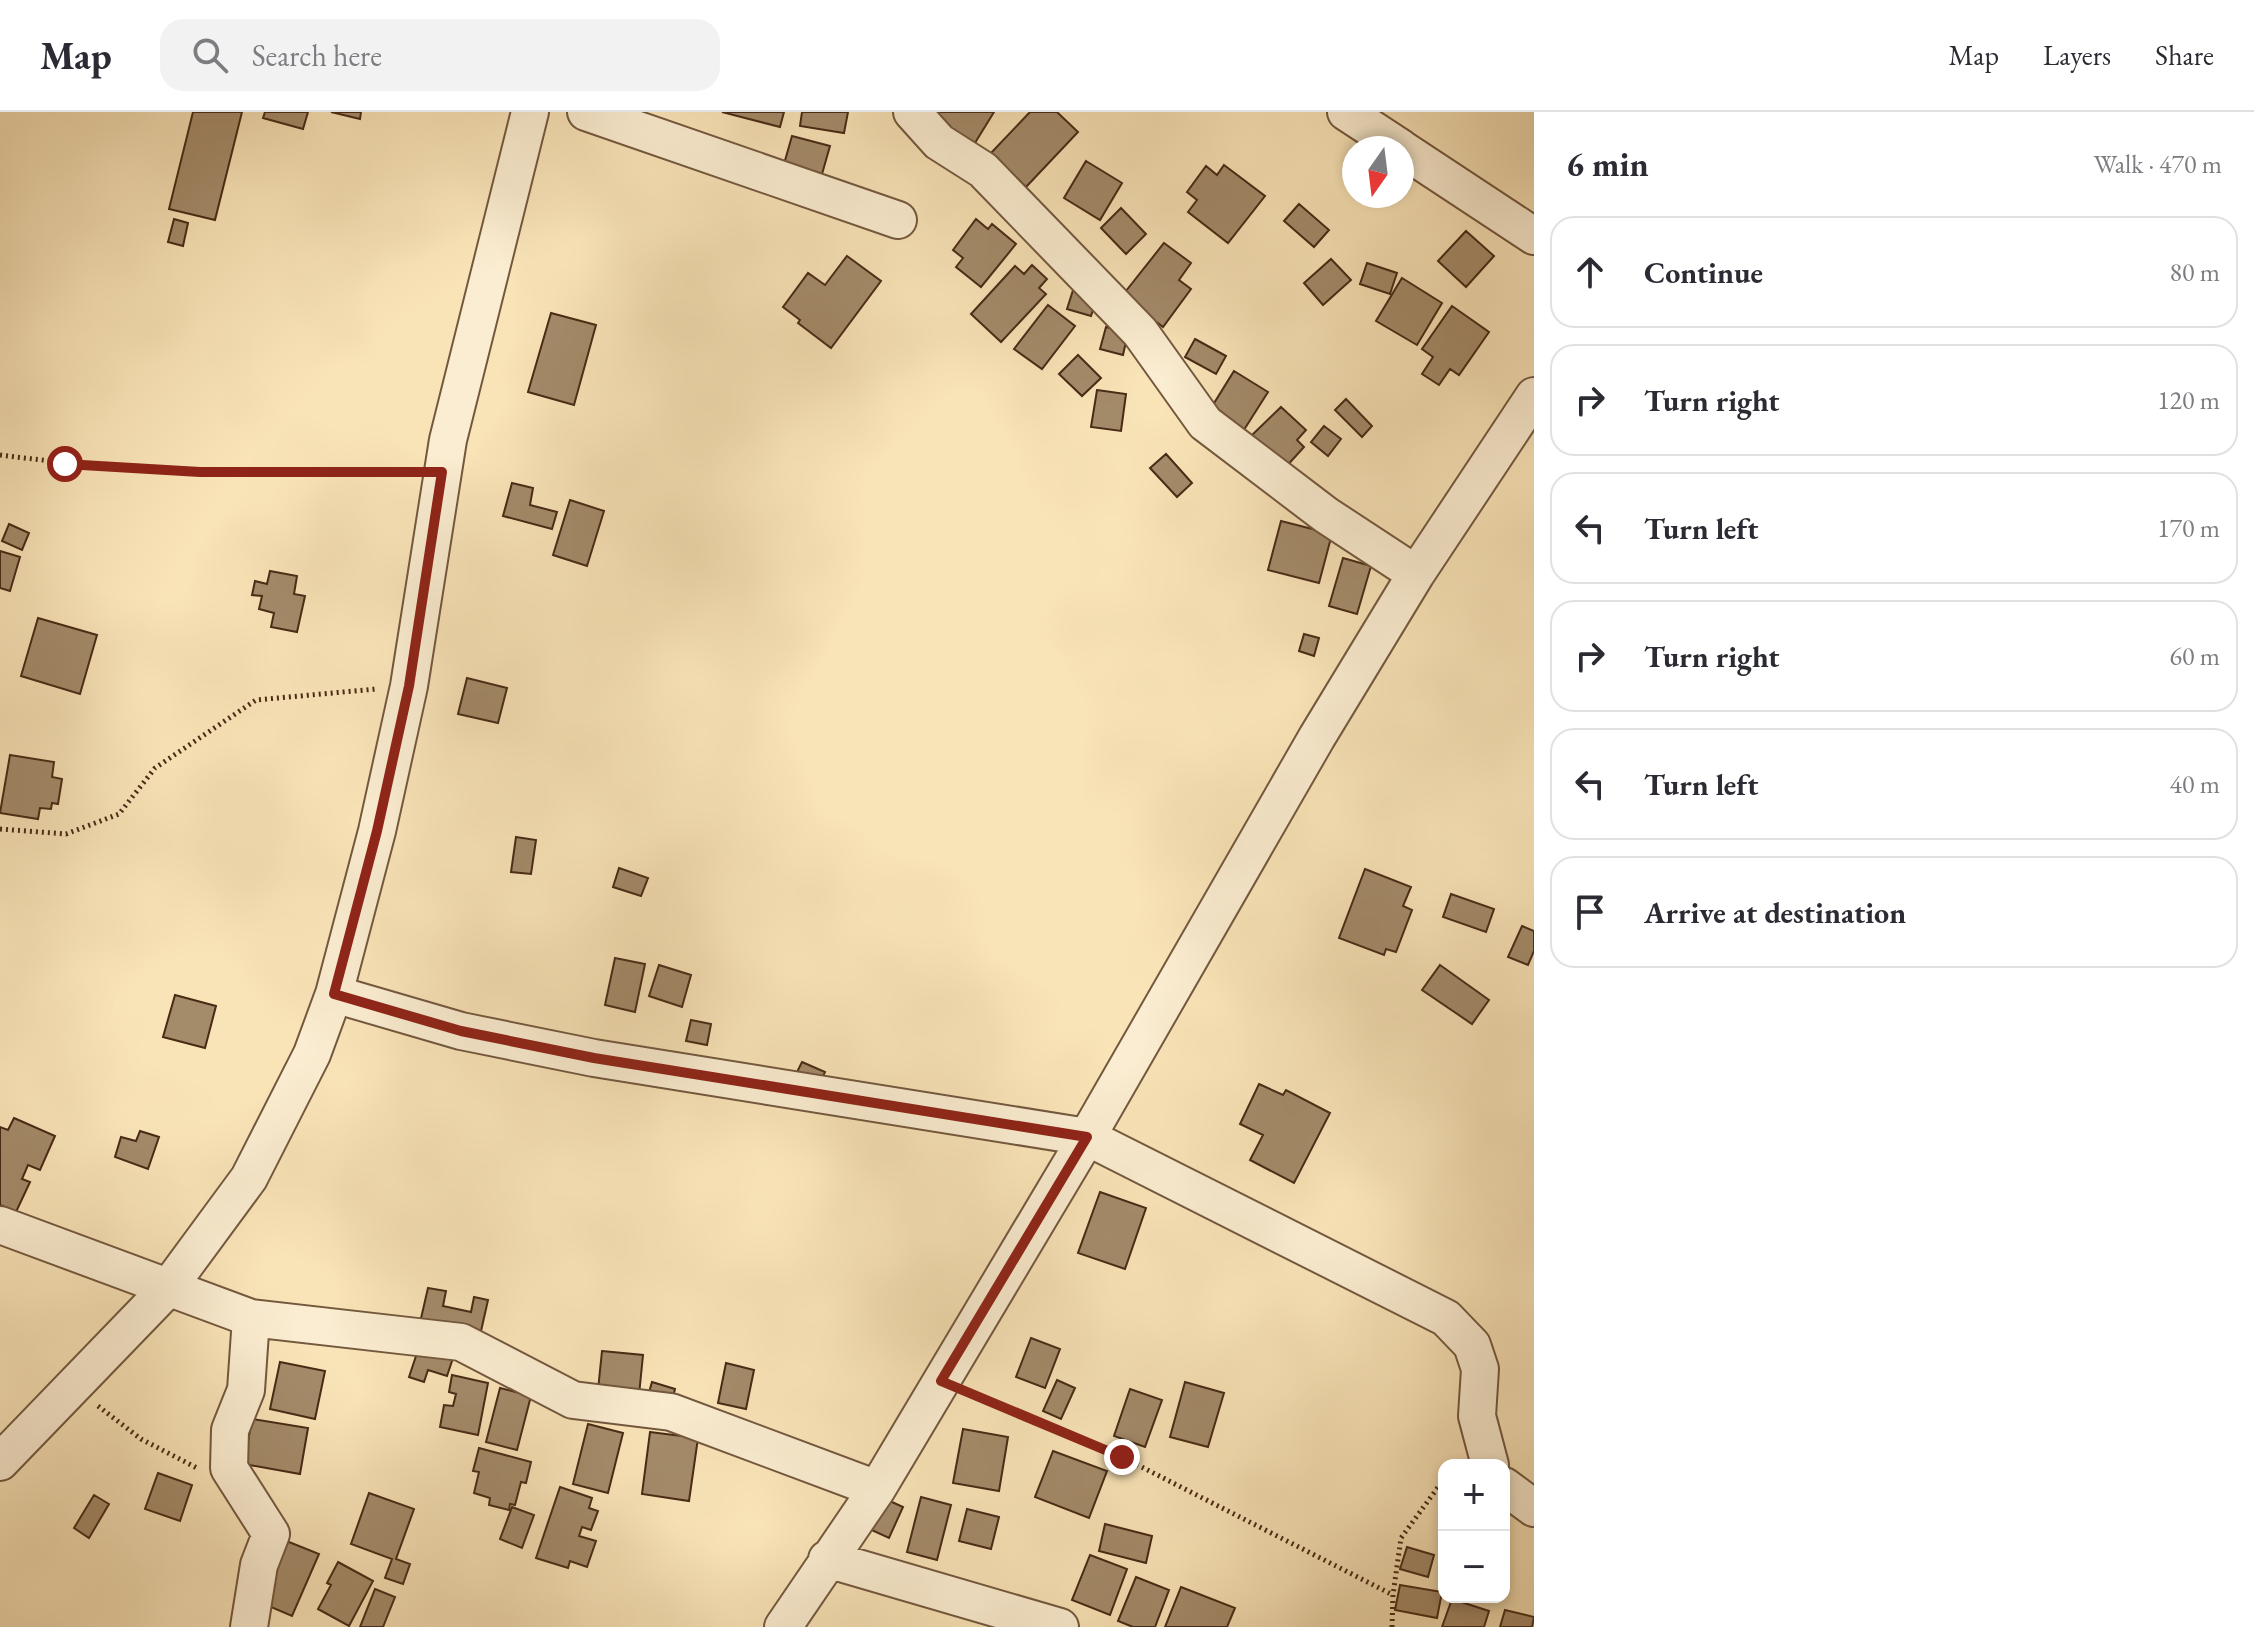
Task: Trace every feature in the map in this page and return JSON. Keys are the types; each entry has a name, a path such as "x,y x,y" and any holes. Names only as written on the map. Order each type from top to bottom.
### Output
{"street":[{"path":"0,1462 168,1288 249,1178 312,1054 334,994 377,831 409,686 448,440 530,112"},
{"path":"586,112 898,220"},
{"path":"912,112 939,142 983,170 1140,332 1205,423 1326,515 1416,574"},
{"path":"1346,112 1383,136"},
{"path":"1414,157 1534,236"},
{"path":"783,1627 877,1489 1087,1137 1317,737 1416,574 1534,396"},
{"path":"334,994 461,1031 594,1058 1087,1137 1446,1318 1472,1345 1480,1369 1477,1416 1488,1459"},
{"path":"0,1225 251,1318 461,1342 573,1400 671,1412 877,1489"},
{"path":"249,1627 259,1565 271,1534 229,1468 230,1430 246,1390 251,1318"},
{"path":"1510,1490 1534,1508"},
{"path":"827,1559 1060,1627"}],"path":[{"path":"0,455 65,464 200,472 442,472"},
{"path":"0,829 66,834 119,814 155,768 256,700 409,686"},
{"path":"941,1381 1122,1457 1393,1595"},
{"path":"71,1386 141,1439 197,1468"},
{"path":"1392,1627 1401,1538 1438,1487"}],"building":[{"path":"193,112 242,112 215,220 169,209"},
{"path":"265,112 308,112 303,129 263,118"},
{"path":"331,112 361,112 360,119"},
{"path":"722,112 784,112 780,127"},
{"path":"802,112 848,112 844,133 800,126"},
{"path":"923,112 994,112 975,143"},
{"path":"1030,112 1057,112 1078,132 1026,187 991,153"},
{"path":"792,136 830,146 822,174 784,164"},
{"path":"1086,161 1122,183 1100,220 1064,198"},
{"path":"1224,165 1265,196 1228,243 1188,212 1197,200 1187,192 1206,166 1217,175"},
{"path":"1299,204 1329,230 1314,247 1284,221"},
{"path":"1121,208 1146,234 1126,254 1101,228"},
{"path":"174,219 188,223 183,246 168,242"},
{"path":"976,219 988,229 992,224 1016,244 981,287 956,267 963,258 953,250"},
{"path":"1466,231 1494,256 1466,287 1438,261"},
{"path":"1164,243 1191,263 1179,280 1191,289 1163,327 1122,296"},
{"path":"847,256 881,281 831,348 798,323 800,320 783,307 808,273 825,285"},
{"path":"1331,259 1351,280 1323,305 1304,283"},
{"path":"1367,263 1397,273 1390,294 1360,284"},
{"path":"1032,265 1047,279 1039,288 1046,294 1001,342 971,314 1015,266 1024,274"},
{"path":"1402,278 1442,303 1417,345 1376,321"},
{"path":"1074,287 1098,295 1091,316 1067,309"},
{"path":"1048,305 1075,326 1042,369 1014,349"},
{"path":"1452,306 1489,332 1459,375 1450,369 1439,385 1422,374 1433,357 1422,349"},
{"path":"551,313 596,325 574,405 528,392"},
{"path":"1106,327 1128,333 1123,355 1100,349"},
{"path":"1195,339 1226,356 1216,374 1185,357"},
{"path":"1078,355 1101,378 1082,396 1059,374"},
{"path":"1234,371 1268,392 1242,433 1208,413"},
{"path":"1097,390 1126,394 1121,431 1091,427"},
{"path":"1346,399 1372,426 1362,437 1335,410"},
{"path":"1281,407 1306,430 1297,440 1304,447 1284,469 1249,438"},
{"path":"1324,426 1341,439 1328,456 1311,442"},
{"path":"1166,454 1192,483 1177,497 1150,468"},
{"path":"512,483 533,488 530,505 557,512 552,529 503,516"},
{"path":"570,500 604,511 587,566 553,555"},
{"path":"1281,521 1332,534 1319,583 1268,570"},
{"path":"9,524 29,533 22,550 2,541"},
{"path":"0,551 20,557 10,591 0,588"},
{"path":"1343,558 1371,566 1357,614 1329,606"},
{"path":"270,571 297,576 294,594 305,596 297,632 271,627 274,613 259,609 262,596 252,595 255,581 267,584"},
{"path":"38,618 97,635 80,694 21,676"},
{"path":"1304,634 1319,638 1314,656 1299,651"},
{"path":"467,678 507,688 498,723 458,714"},
{"path":"10,755 54,762 52,777 62,779 58,804 52,803 51,809 40,808 38,819 0,813"},
{"path":"516,837 536,840 531,874 511,872"},
{"path":"619,868 648,878 641,896 613,887"},
{"path":"1365,869 1411,887 1403,906 1412,910 1396,952 1386,949 1384,955 1339,938"},
{"path":"1451,894 1494,909 1486,932 1443,917"},
{"path":"1522,926 1534,931 1534,951 1528,965 1508,957"},
{"path":"615,958 645,964 635,1012 605,1005"},
{"path":"659,965 691,975 682,1007 649,996"},
{"path":"1440,965 1489,1000 1472,1024 1422,990"},
{"path":"175,995 216,1006 205,1048 163,1037"},
{"path":"691,1020 711,1024 707,1045 686,1041"},
{"path":"802,1062 825,1072 817,1089 794,1078"},
{"path":"1259,1084 1283,1095 1286,1090 1330,1113 1294,1183 1250,1160 1263,1135 1240,1124"},
{"path":"14,1118 55,1136 40,1170 28,1165 22,1179 30,1182 16,1212 0,1205 0,1127 8,1130"},
{"path":"140,1131 159,1137 148,1169 115,1157 121,1137 136,1141"},
{"path":"1100,1192 1146,1208 1125,1269 1078,1253"},
{"path":"428,1288 446,1291 443,1306 471,1312 474,1297 488,1300 479,1340 419,1327"},
{"path":"1031,1338 1060,1349 1045,1388 1016,1377"},
{"path":"421,1341 455,1352 447,1376 428,1370 424,1382 409,1377"},
{"path":"602,1351 643,1355 639,1395 598,1390"},
{"path":"280,1362 325,1371 315,1419 270,1409"},
{"path":"726,1363 754,1370 746,1409 718,1403"},
{"path":"452,1375 488,1383 478,1435 440,1427 444,1405 453,1406 456,1394 449,1392"},
{"path":"1057,1380 1075,1388 1061,1419 1043,1411"},
{"path":"652,1382 675,1389 671,1406 647,1399"},
{"path":"1185,1382 1224,1393 1208,1447 1170,1437"},
{"path":"500,1388 531,1396 517,1450 486,1442"},
{"path":"1130,1389 1162,1400 1145,1447 1114,1436"},
{"path":"252,1419 308,1428 300,1474 244,1464"},
{"path":"588,1424 623,1433 608,1493 573,1484"},
{"path":"963,1429 1008,1437 999,1491 953,1483"},
{"path":"650,1432 698,1438 689,1501 642,1494"},
{"path":"479,1448 531,1462 526,1483 521,1482 515,1505 510,1504 509,1510 489,1505 490,1498 474,1493 479,1472 473,1471"},
{"path":"1053,1451 1107,1471 1089,1518 1035,1497"},
{"path":"158,1473 192,1485 180,1521 145,1509"},
{"path":"560,1487 592,1498 589,1508 598,1511 591,1530 582,1527 579,1536 596,1541 587,1567 570,1561 568,1568 536,1558"},
{"path":"369,1493 414,1509 396,1559 410,1564 403,1584 385,1578 392,1559 351,1544"},
{"path":"94,1495 109,1504 89,1538 74,1528"},
{"path":"879,1496 903,1507 889,1538 865,1527"},
{"path":"921,1497 951,1505 937,1560 907,1552"},
{"path":"512,1507 534,1515 522,1548 500,1539"},
{"path":"967,1509 999,1517 991,1549 959,1541"},
{"path":"1105,1524 1152,1536 1146,1563 1099,1551"},
{"path":"284,1540 319,1554 292,1616 257,1601"},
{"path":"1407,1547 1434,1555 1428,1577 1400,1569"},
{"path":"1090,1555 1127,1569 1110,1615 1072,1600"},
{"path":"338,1562 373,1581 349,1626 318,1609 331,1585 327,1583"},
{"path":"1136,1577 1169,1590 1155,1627 1133,1627 1118,1621"},
{"path":"1400,1585 1438,1591 1437,1618 1395,1610"},
{"path":"1181,1587 1235,1608 1227,1627 1165,1627"},
{"path":"375,1589 395,1597 383,1627 360,1627"},
{"path":"1451,1603 1464,1603 1489,1611 1484,1627 1442,1627"},
{"path":"1505,1610 1534,1617 1532,1627 1500,1627"}],"route":[{"path":"65,464 200,472 442,472 409,686 377,831 334,994 461,1031 594,1058 1087,1137 941,1381 1122,1457"}]}
